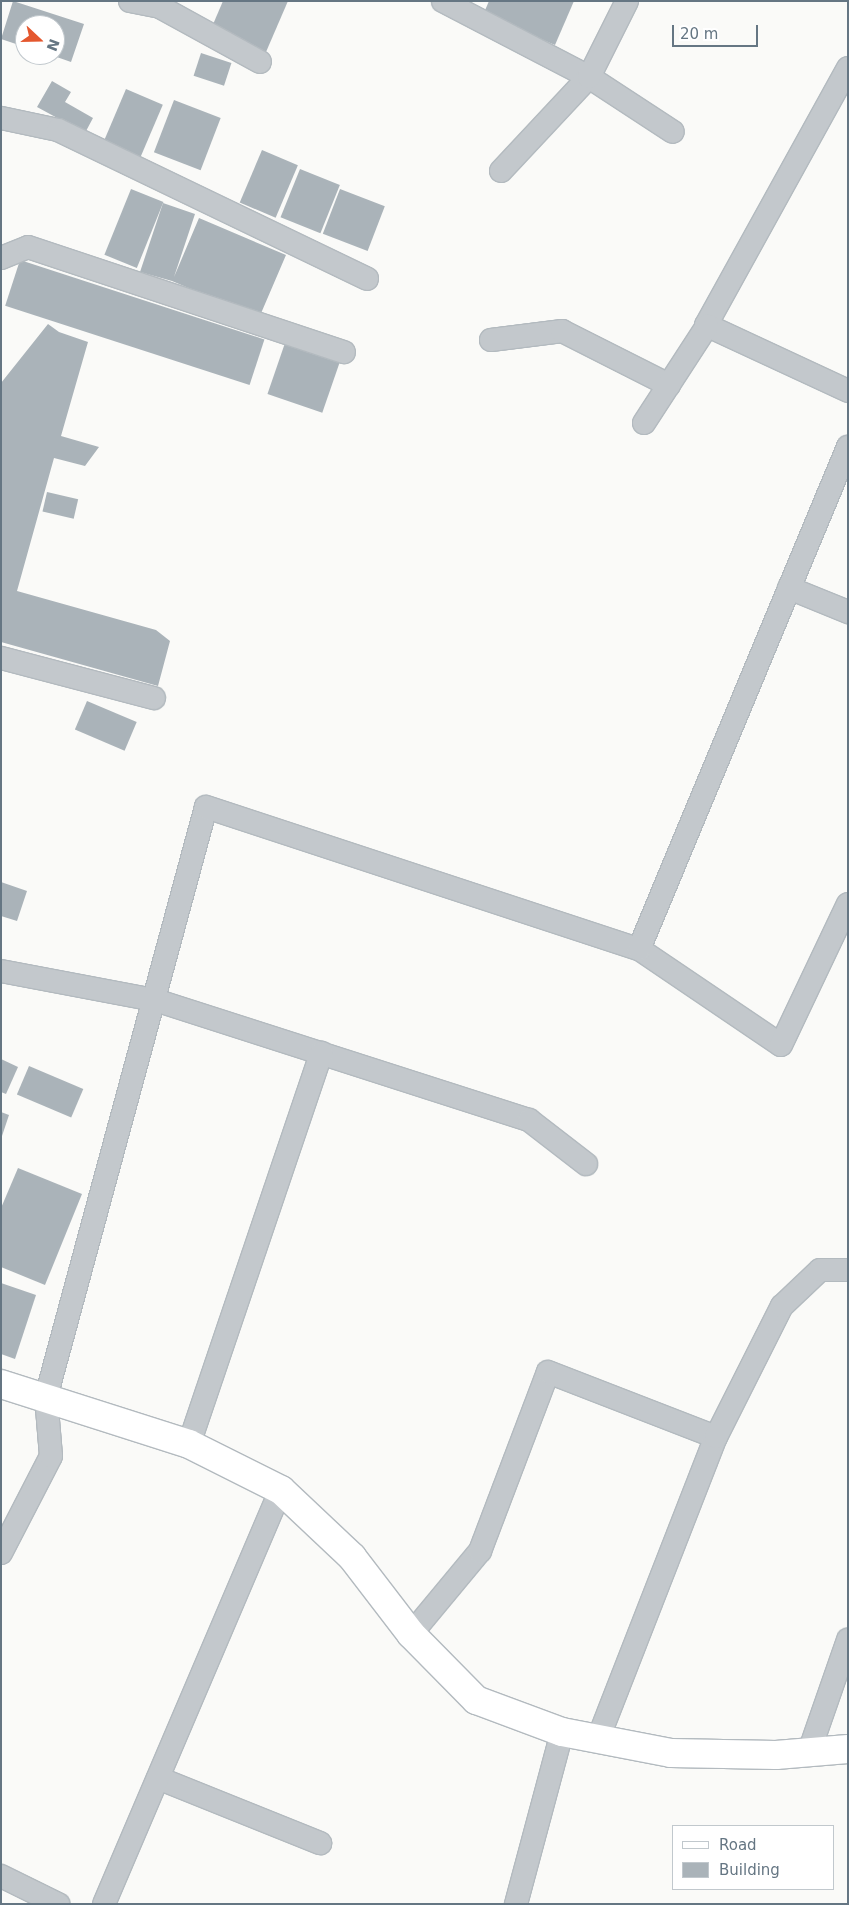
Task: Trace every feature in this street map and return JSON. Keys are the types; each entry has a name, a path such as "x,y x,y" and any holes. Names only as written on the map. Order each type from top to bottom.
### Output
{"main road":[{"path":"1,1384 189,1444 281,1490 352,1557 411,1634 476,1700 562,1732 671,1753 776,1755 848,1749"}],"street":[{"path":"130,1 164,4 260,62"},
{"path":"443,1 589,77 673,132"},
{"path":"501,171 589,77 627,1"},
{"path":"644,423 707,326 848,68"},
{"path":"1,118 58,130 367,279"},
{"path":"1,258 28,247 344,352"},
{"path":"707,326 848,391"},
{"path":"491,340 562,331 669,385"},
{"path":"639,949 848,447"},
{"path":"789,588 848,612"},
{"path":"1,658 154,698"},
{"path":"1,1553 51,1456 46,1397 206,807 639,949 781,1045 848,904"},
{"path":"1,971 155,1000 529,1120 586,1164"},
{"path":"189,1444 321,1053"},
{"path":"598,1739 716,1437 782,1306 805,1280 820,1270 848,1270"},
{"path":"411,1634 480,1551 548,1372 716,1437"},
{"path":"104,1904 281,1490"},
{"path":"809,1752 840,1680 848,1640"},
{"path":"516,1904 562,1732"},
{"path":"158,1778 320,1843"},
{"path":"1,1876 58,1904"}],"building":[{"path":"13,1 56,15 15,15 15,44 1,39"},
{"path":"223,1 288,1 266,52 211,29"},
{"path":"489,1 574,1 555,45 483,15"},
{"path":"65,18 84,24 71,62 65,60"},
{"path":"201,53 231,63 224,86 194,76"},
{"path":"52,81 71,92 65,102 93,118 85,133 37,107"},
{"path":"126,89 163,105 141,157 104,141"},
{"path":"174,100 221,118 201,170 154,152"},
{"path":"262,150 298,165 276,218 240,202"},
{"path":"300,169 340,185 320,233 281,217"},
{"path":"131,189 163,202 137,268 104,255"},
{"path":"340,189 385,206 368,251 323,234"},
{"path":"163,203 195,214 174,277 199,218 286,255 259,318 172,281 140,272"},
{"path":"20,260 264,339 250,385 5,306"},
{"path":"48,324 59,332 88,342 61,436 99,447 85,466 54,458 17,591 156,630 170,641 158,686 1,642 1,383"},
{"path":"286,340 341,359 322,413 267,394"},
{"path":"47,492 78,499 74,519 43,511"},
{"path":"87,701 137,722 125,751 75,730"},
{"path":"1,882 27,891 17,921 1,916"},
{"path":"1,1059 18,1067 6,1094 1,1092"},
{"path":"29,1066 83,1089 71,1118 17,1095"},
{"path":"1,1112 9,1115 2,1136 1,1136"},
{"path":"18,1168 82,1194 45,1285 1,1267 1,1208"},
{"path":"1,1283 36,1295 15,1359 1,1354"}]}
